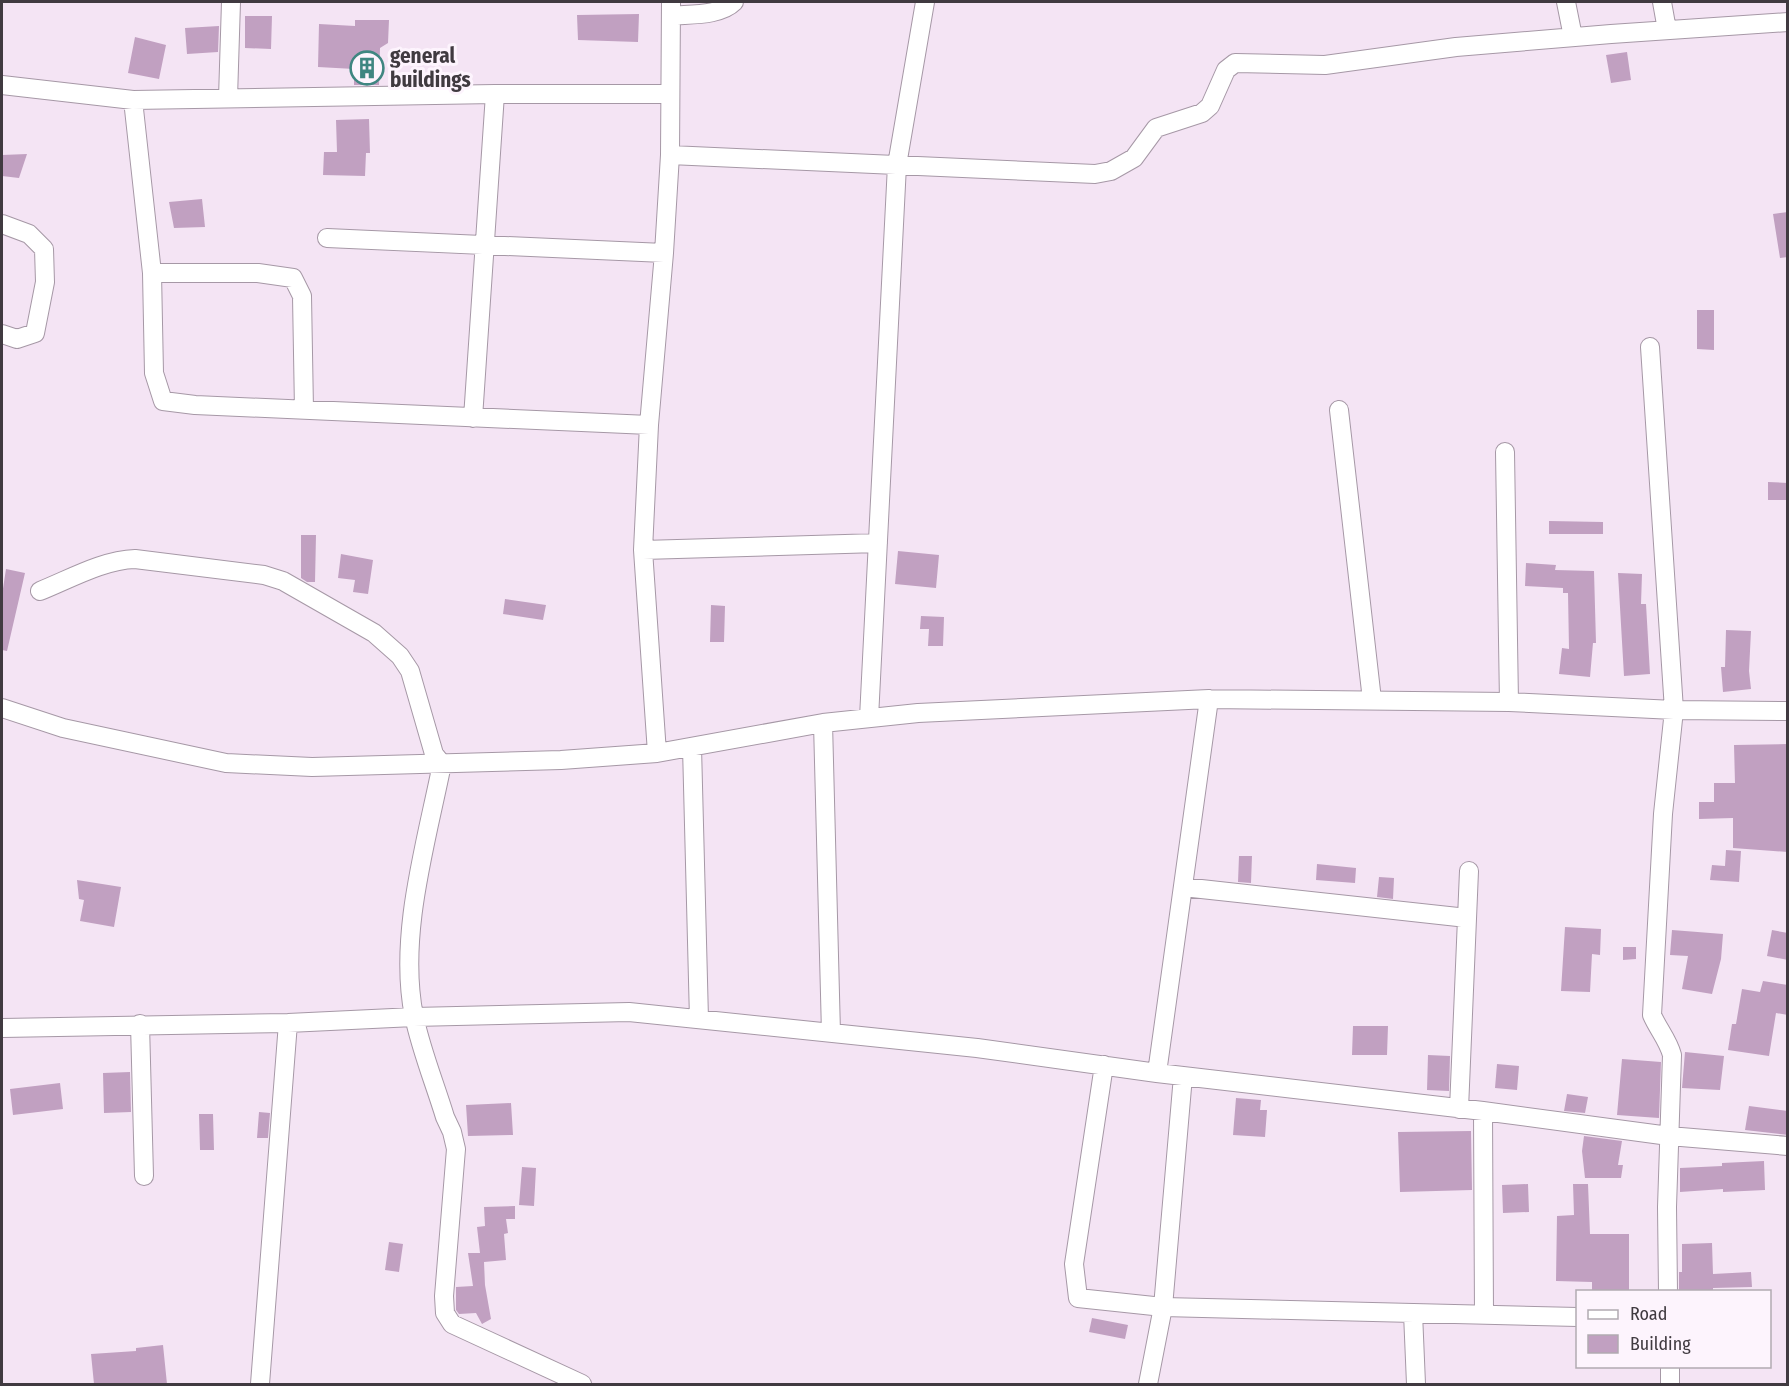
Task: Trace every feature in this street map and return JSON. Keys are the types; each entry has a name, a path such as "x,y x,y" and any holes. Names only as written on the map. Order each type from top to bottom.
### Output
{"street":[{"path":"228,98 231,2"},
{"path":"657,753 643,550 649,425 670,155 671,9 704,13 729,7 734,2"},
{"path":"869,718 897,165 924,2"},
{"path":"1566,2 1573,37"},
{"path":"1662,2 1667,30"},
{"path":"670,155 1095,174 1111,171 1134,158 1156,128 1202,113 1210,106 1226,70 1235,63 1325,64 1456,47 1788,22"},
{"path":"2,85 133,100 495,94 669,94"},
{"path":"473,418 495,94"},
{"path":"133,100 152,273 154,373 163,401 195,405 649,425"},
{"path":"2,224 29,234 44,249 45,282 35,333 17,339 2,334"},
{"path":"327,238 664,253"},
{"path":"152,273 258,273 293,278 302,296 304,410"},
{"path":"1650,347 1674,710 1663,814 1652,1014 1670,1046 1672,1055 1667,1207 1668,1290"},
{"path":"1340,410 1372,700"},
{"path":"1505,452 1509,702"},
{"path":"643,550 878,543"},
{"path":"40,591 110,563 135,559 264,575 283,581 374,633 400,656 410,671 434,754 442,764 409,939 409,967 414,1017 456,1149 444,1296 445,1313 452,1324 582,1384"},
{"path":"2,708 63,728 226,763 312,767 561,760 657,753 823,723 869,718 1209,699 1509,702 1674,710 1788,711"},
{"path":"1157,1073 1209,699"},
{"path":"823,723 831,1033"},
{"path":"692,747 699,1019"},
{"path":"1459,1108 1469,871"},
{"path":"1183,888 1467,918"},
{"path":"2,1028 288,1023 414,1017 629,1012 977,1048 1157,1073 1459,1108 1669,1136 1788,1146"},
{"path":"260,1384 288,1023"},
{"path":"140,1024 144,1176"},
{"path":"1104,1065 1074,1264 1078,1298 1163,1307 1576,1317"},
{"path":"1148,1384 1163,1307 1183,1076"},
{"path":"1483,1111 1484,1315"},
{"path":"1413,1313 1416,1384"},
{"path":"1670,1368 1670,1384"}],"building":[{"path":"639,14 638,42 578,40 577,15"},
{"path":"245,16 272,16 271,49 245,48"},
{"path":"355,20 389,20 388,43 380,48 379,85 354,85 354,69 318,67 319,24 355,26"},
{"path":"219,26 218,52 187,54 185,28"},
{"path":"135,37 166,45 159,79 128,73"},
{"path":"1627,52 1631,80 1611,83 1606,55"},
{"path":"369,119 370,153 366,153 365,176 323,175 324,152 337,152 336,120"},
{"path":"27,154 19,178 2,176 2,155"},
{"path":"202,199 205,227 174,228 169,202"},
{"path":"1788,212 1788,257 1780,258 1773,214"},
{"path":"1697,310 1714,310 1714,350 1697,349"},
{"path":"1768,482 1788,483 1788,500 1768,500"},
{"path":"1549,521 1603,522 1603,534 1549,534"},
{"path":"301,535 316,535 315,582 307,582 301,578"},
{"path":"898,551 939,555 936,588 895,584"},
{"path":"341,554 373,560 368,594 353,592 355,580 338,578"},
{"path":"1526,563 1556,565 1555,570 1594,571 1596,643 1593,643 1590,677 1559,674 1562,648 1569,649 1568,593 1563,593 1563,588 1525,586"},
{"path":"6,569 25,573 7,651 2,650 2,595"},
{"path":"1618,573 1642,574 1641,604 1646,604 1650,674 1624,676"},
{"path":"505,599 546,605 543,620 503,614"},
{"path":"711,605 725,606 724,642 710,642"},
{"path":"921,616 944,617 943,646 928,646 929,629 920,629"},
{"path":"1726,630 1751,631 1749,671 1751,689 1723,692 1721,667 1725,667"},
{"path":"1788,744 1788,852 1733,848 1733,818 1699,819 1699,802 1714,802 1714,783 1735,783 1734,745"},
{"path":"1726,850 1741,851 1739,882 1710,880 1712,865 1725,866"},
{"path":"1239,856 1252,856 1251,883 1238,882"},
{"path":"1317,864 1356,868 1355,883 1316,880"},
{"path":"1379,877 1394,878 1393,899 1377,897"},
{"path":"77,880 121,887 114,927 80,921 84,900 79,899"},
{"path":"1565,927 1601,929 1600,955 1592,954 1590,992 1561,991"},
{"path":"1672,930 1723,934 1721,959 1712,994 1682,989 1688,956 1670,955"},
{"path":"1772,930 1788,933 1788,960 1767,956"},
{"path":"1623,947 1636,947 1636,959 1623,960"},
{"path":"1763,981 1788,985 1788,1015 1776,1013 1769,1056 1728,1050 1732,1024 1736,1024 1742,989 1760,992"},
{"path":"1353,1026 1388,1026 1387,1055 1352,1055"},
{"path":"1685,1052 1724,1056 1720,1090 1682,1088"},
{"path":"1428,1055 1450,1056 1449,1091 1427,1090"},
{"path":"1622,1059 1661,1062 1659,1118 1617,1115"},
{"path":"1497,1064 1519,1066 1517,1090 1495,1088"},
{"path":"130,1072 131,1112 104,1113 103,1073"},
{"path":"60,1083 63,1109 13,1115 10,1089"},
{"path":"1567,1094 1588,1097 1585,1113 1564,1111"},
{"path":"1236,1098 1261,1100 1260,1110 1267,1110 1265,1137 1233,1135"},
{"path":"511,1103 513,1135 468,1136 466,1105"},
{"path":"1749,1106 1788,1111 1788,1135 1745,1130"},
{"path":"259,1112 270,1113 268,1138 257,1138"},
{"path":"199,1114 213,1114 214,1150 200,1150"},
{"path":"1471,1131 1472,1190 1400,1192 1398,1132"},
{"path":"1584,1136 1622,1141 1618,1165 1623,1165 1621,1178 1585,1178 1582,1151"},
{"path":"1764,1161 1765,1190 1723,1192 1723,1189 1680,1192 1680,1168"},
{"path":"522,1167 536,1168 534,1206 519,1205"},
{"path":"1528,1184 1529,1212 1503,1213 1502,1185"},
{"path":"1573,1184 1588,1184 1590,1234 1629,1234 1629,1290 1592,1290 1592,1282 1556,1281 1557,1216 1574,1215"},
{"path":"515,1206 515,1219 506,1219 508,1233 504,1234 506,1260 484,1262 485,1285 491,1319 482,1324 476,1313 459,1314 456,1310 456,1287 473,1286 468,1253 480,1253 477,1227 485,1226 484,1207"},
{"path":"389,1242 403,1244 399,1272 385,1270"},
{"path":"1712,1243 1713,1274 1751,1272 1752,1287 1679,1290 1679,1272 1682,1272 1682,1244"},
{"path":"1092,1318 1128,1325 1125,1339 1089,1332"},
{"path":"163,1345 167,1384 94,1384 91,1354 136,1351 136,1348"}],"place":[{"name":"general buildings","path":"367,68"}]}
